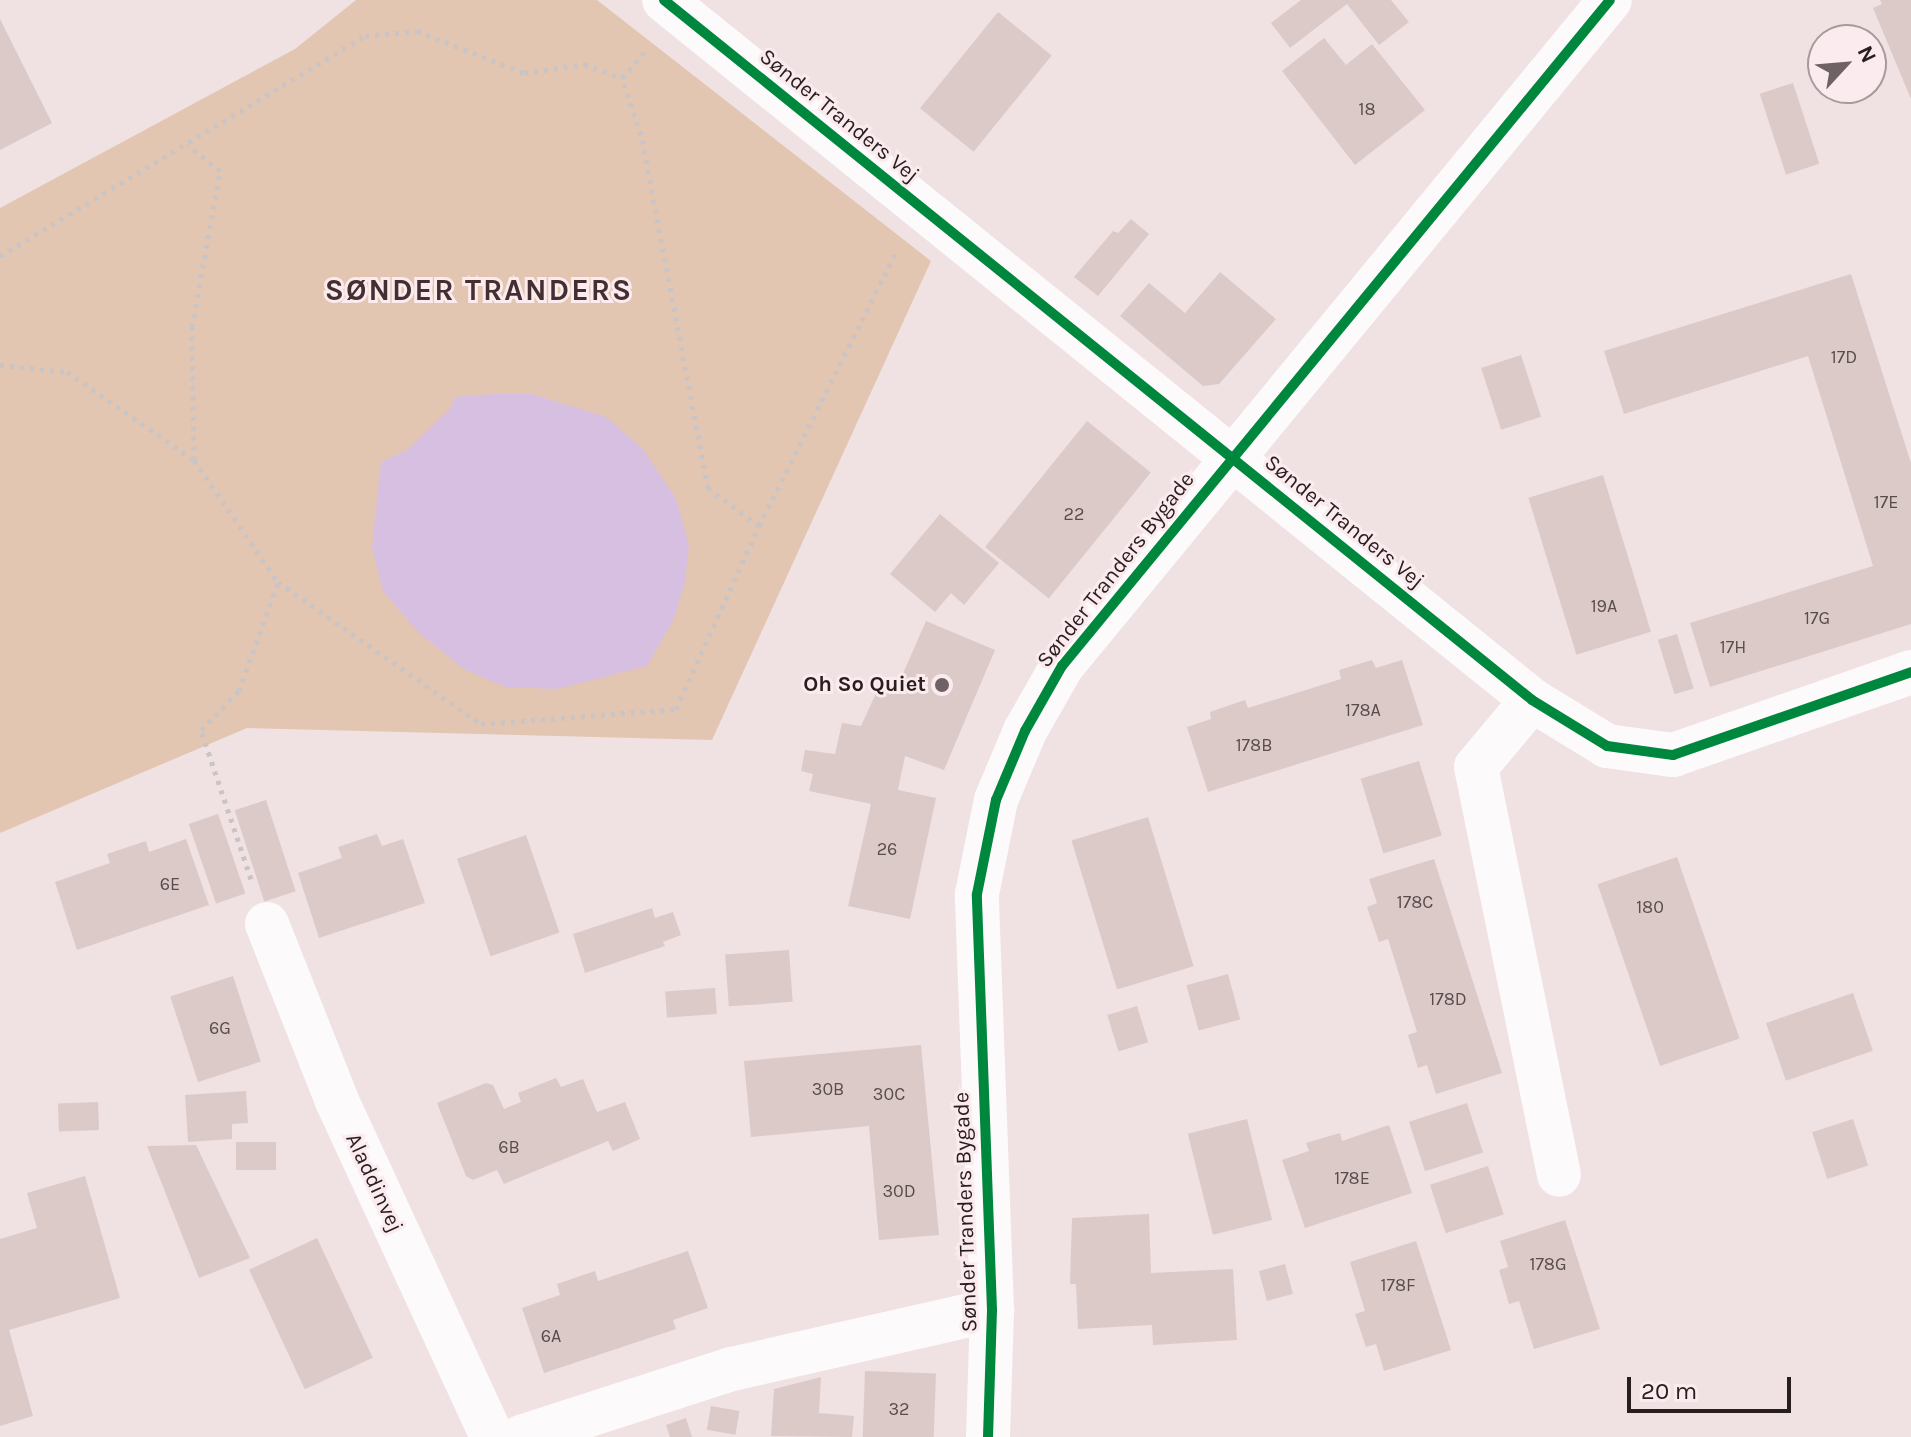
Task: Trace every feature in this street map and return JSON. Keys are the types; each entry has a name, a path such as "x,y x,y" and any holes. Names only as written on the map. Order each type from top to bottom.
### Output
{"street":[{"name":"Sønder Tranders Bygade","path":"988,1437 992,1310 977,894 996,800 1025,731 1062,666 1610,0"},
{"name":"Sønder Tranders Vej","path":"671,6 1532,700 1607,746 1673,755 1911,672"},
{"path":"1532,700 1476,767 1559,1175"},
{"name":"Aladdinvej","path":"267,924 337,1101 492,1437"},
{"path":"521,1437 732,1369 992,1310"}],"path":[{"path":"622,78 671,6"},
{"path":"0,256 365,36 417,31 524,73 584,64 622,78"},
{"path":"622,78 641,135 708,488 759,526"},
{"path":"187,144 220,171 192,327 194,460"},
{"path":"0,365 67,372 194,460 278,582 481,724 676,709 759,526 919,207"},
{"path":"267,924 201,730 239,691 278,582"}],"shaded area":[{"path":"356,0 597,0 931,261 712,740 247,728 0,833 0,208 295,49"},
{"path":"532,394 606,417 643,449 676,499 689,544 685,583 673,621 647,666 557,689 505,687 464,669 418,632 383,591 372,548 381,462 407,450 451,408 454,397"}],"building":[{"path":"1301,0 1391,0 1409,22 1379,45 1347,4 1290,48 1271,23"},
{"path":"1880,0 1911,0 1911,99 1887,42 1887,24 1880,24 1873,8 1882,4"},
{"path":"998,12 1052,55 974,152 920,108"},
{"path":"0,19 52,123 0,150"},
{"path":"1324,38 1346,65 1372,44 1425,110 1355,165 1282,71"},
{"path":"1793,83 1819,164 1786,175 1760,94"},
{"path":"1131,219 1149,234 1098,296 1074,277 1113,231 1118,233"},
{"path":"1220,272 1276,319 1219,384 1203,386 1120,316 1149,283 1185,313"},
{"path":"1851,274 1911,463 1911,624 1710,687 1690,623 1873,566 1808,356 1624,414 1604,351"},
{"path":"1521,355 1541,417 1501,430 1481,368"},
{"path":"1087,421 1151,473 1049,599 985,547"},
{"path":"1603,475 1651,632 1576,655 1528,498"},
{"path":"940,514 999,563 964,605 951,593 935,612 890,574"},
{"path":"926,621 995,650 944,770 905,756 898,790 936,798 910,919 848,906 871,804 809,791 813,774 801,771 805,750 835,754 842,723 861,726 883,678 898,685"},
{"path":"1677,634 1694,689 1675,694 1658,640"},
{"path":"1372,660 1376,668 1402,660 1423,725 1208,792 1187,727 1211,719 1210,712 1245,700 1248,708 1341,679 1339,670"},
{"path":"1419,761 1442,836 1383,853 1361,779"},
{"path":"266,800 296,891 264,901 235,810"},
{"path":"218,814 245,893 216,904 189,824"},
{"path":"1148,817 1194,966 1117,990 1071,840"},
{"path":"377,834 382,846 403,839 425,903 319,938 298,873 342,858 338,847"},
{"path":"526,835 560,932 491,956 457,859"},
{"path":"186,839 209,905 77,950 55,882 110,863 107,854 146,841 149,852"},
{"path":"1677,857 1740,1039 1660,1066 1598,884"},
{"path":"1434,859 1502,1073 1436,1094 1427,1065 1418,1068 1408,1035 1417,1032 1388,939 1379,942 1367,907 1377,903 1369,879"},
{"path":"652,908 655,918 673,912 681,935 663,942 665,946 585,973 573,934"},
{"path":"789,950 793,1002 729,1006 725,954"},
{"path":"1228,974 1240,1019 1199,1031 1186,985"},
{"path":"233,976 261,1062 198,1082 170,996"},
{"path":"715,988 717,1014 667,1017 665,991"},
{"path":"1853,993 1873,1051 1786,1081 1766,1023"},
{"path":"1137,1006 1148,1042 1118,1051 1107,1015"},
{"path":"921,1045 939,1235 879,1240 869,1126 751,1137 744,1061"},
{"path":"556,1078 561,1087 583,1079 597,1112 625,1102 640,1139 613,1151 608,1141 504,1184 497,1170 473,1180 466,1176 437,1103 486,1083 493,1085 504,1109 521,1102 518,1093"},
{"path":"246,1091 248,1123 232,1124 232,1139 188,1142 185,1095"},
{"path":"98,1102 99,1130 59,1131 58,1103"},
{"path":"1467,1103 1483,1152 1425,1171 1409,1122"},
{"path":"1247,1119 1272,1220 1213,1235 1188,1134"},
{"path":"1853,1119 1868,1166 1827,1179 1812,1132"},
{"path":"1389,1125 1412,1193 1305,1228 1282,1160 1309,1151 1306,1143 1340,1133 1342,1141"},
{"path":"236,1142 276,1142 276,1170 236,1170"},
{"path":"196,1145 250,1258 199,1278 147,1146"},
{"path":"1488,1166 1504,1215 1446,1233 1430,1185"},
{"path":"85,1176 120,1298 9,1330 33,1416 0,1426 0,1239 37,1228 27,1193"},
{"path":"1149,1214 1151,1273 1233,1269 1237,1340 1153,1345 1152,1325 1078,1329 1076,1284 1070,1284 1072,1218"},
{"path":"1565,1220 1600,1329 1534,1349 1519,1301 1509,1304 1499,1270 1508,1267 1500,1241"},
{"path":"317,1238 373,1358 305,1389 249,1270"},
{"path":"1416,1241 1451,1350 1384,1371 1376,1344 1366,1347 1355,1314 1365,1311 1350,1262"},
{"path":"688,1251 708,1308 673,1320 676,1329 544,1373 522,1308 560,1295 557,1284 595,1271 598,1281"},
{"path":"1285,1264 1293,1294 1267,1301 1259,1271"},
{"path":"865,1371 936,1373 934,1437 863,1437"},
{"path":"821,1377 819,1413 854,1416 852,1437 771,1436 774,1389"},
{"path":"711,1406 740,1411 735,1435 707,1430"},
{"path":"686,1418 692,1437 670,1437 666,1425"}],"cycle path":[{"path":"664,0 1532,700 1607,746 1673,755 1911,672"},
{"path":"988,1437 992,1310 977,894 996,800 1025,731 1062,666 1610,0"}],"place":[{"name":"Oh So Quiet","path":"942,685"}],"district":[{"name":"SØNDER TRANDERS","path":"479,290"}]}
